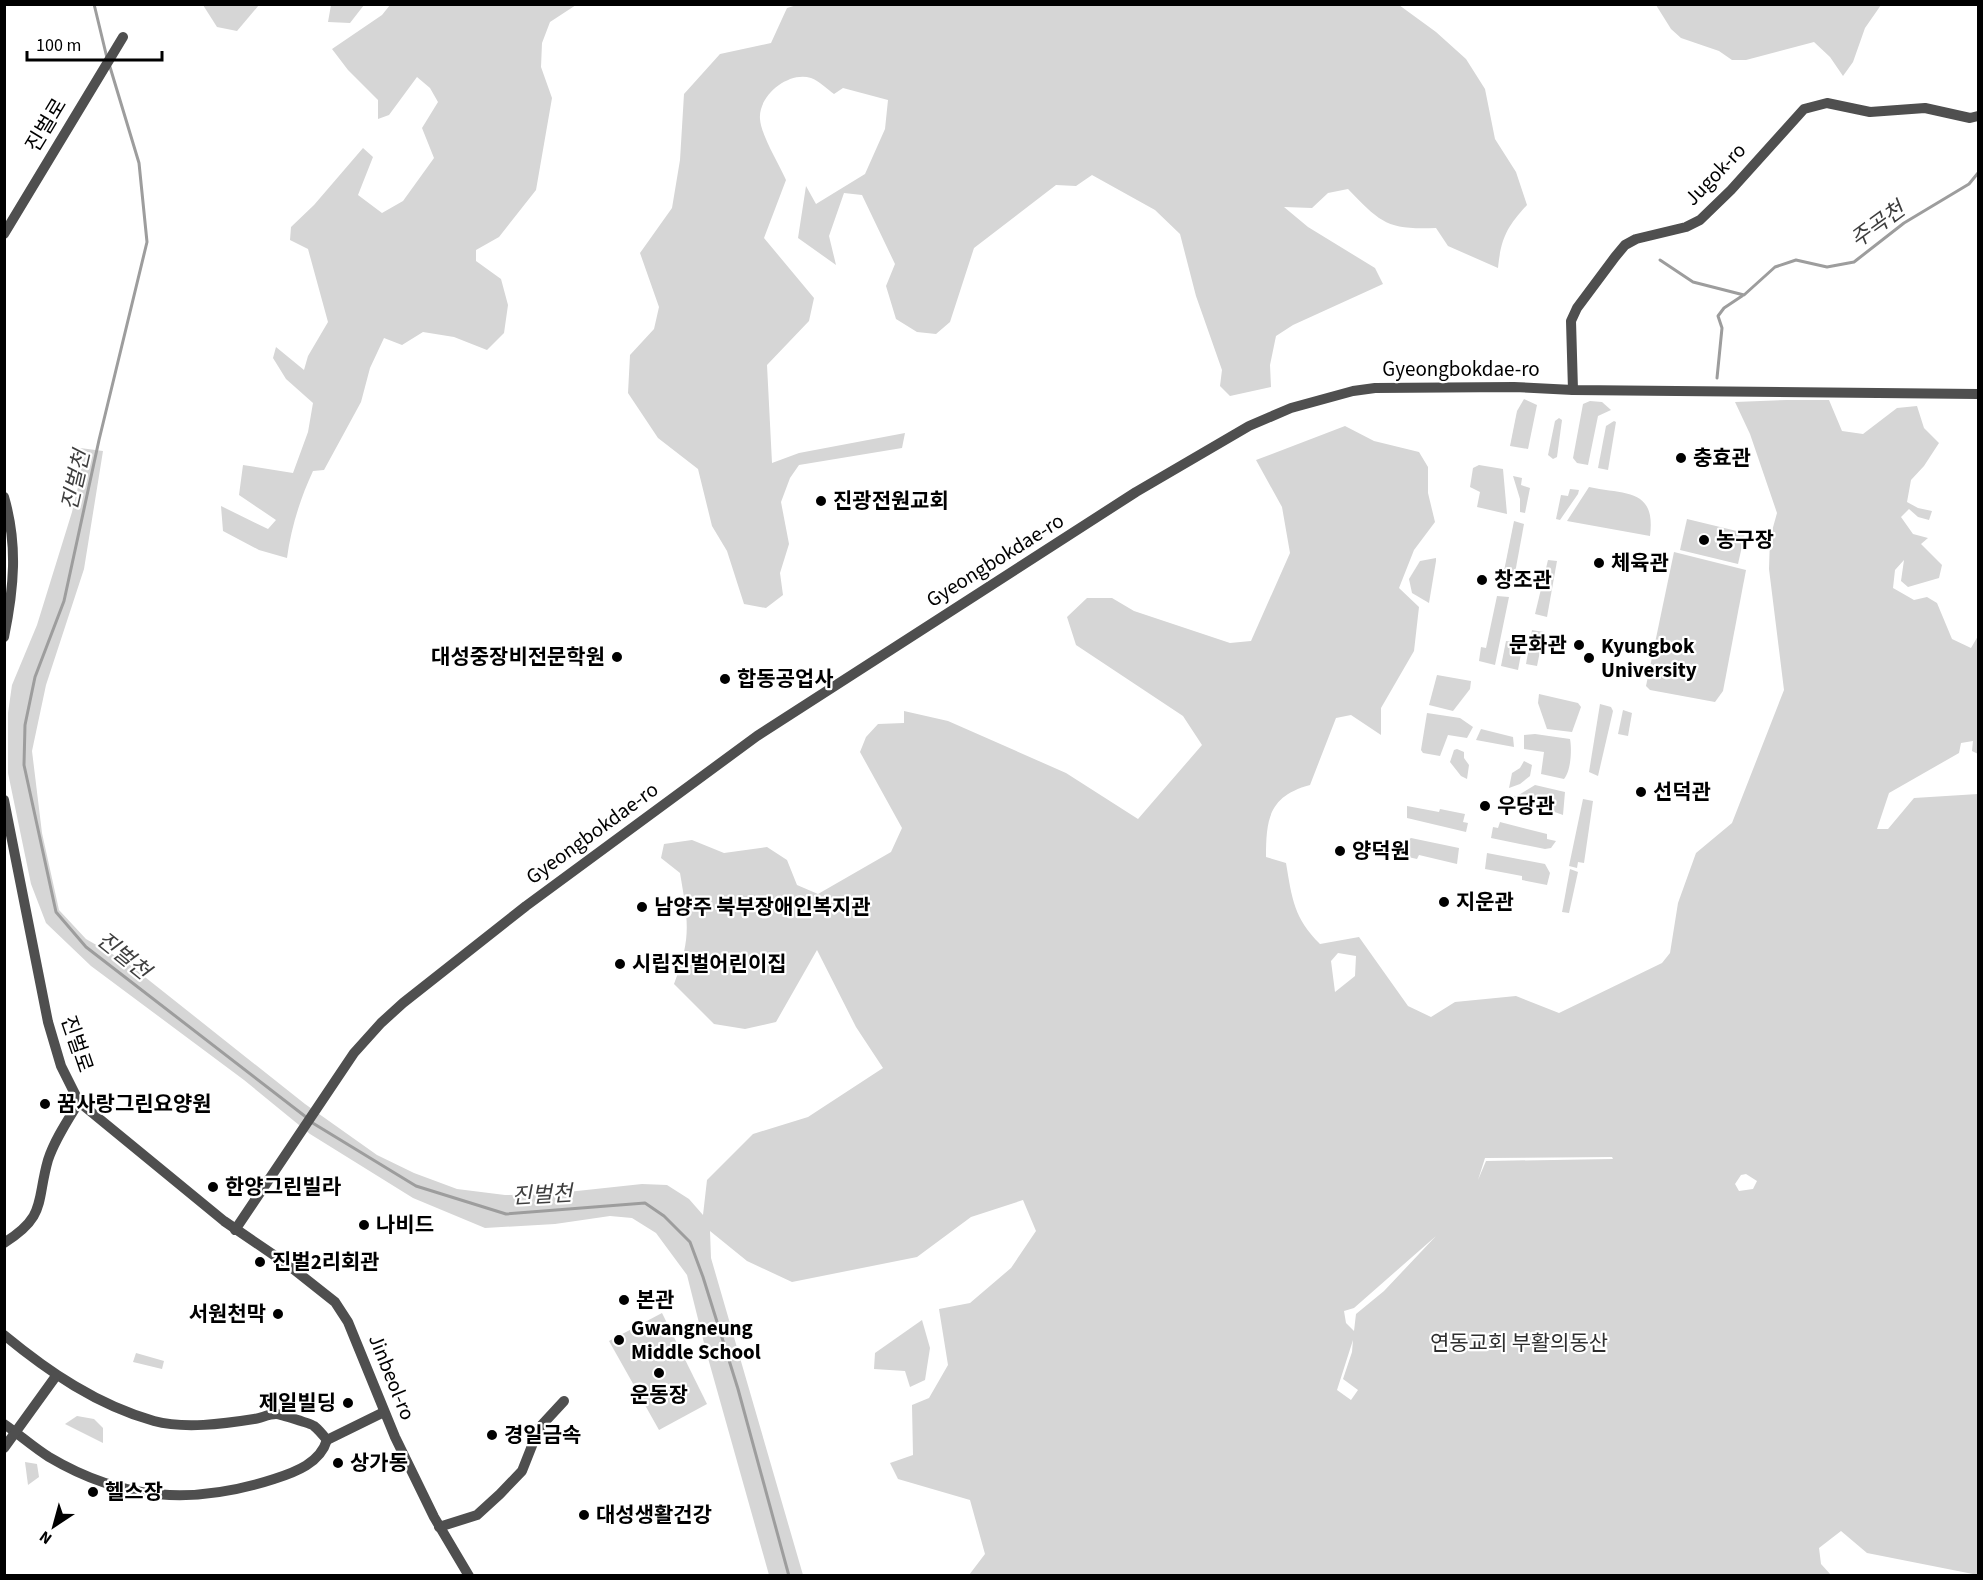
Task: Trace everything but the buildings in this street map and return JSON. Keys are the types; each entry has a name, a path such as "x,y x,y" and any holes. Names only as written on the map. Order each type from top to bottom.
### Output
{"street":[{"name":"진벌로","path":"4,234 123,37"},
{"name":"Jugok-ro","path":"1573,390 1571,321 1577,308 1615,257 1625,245 1636,239 1686,227 1700,220 1731,190 1804,109 1827,103 1870,112 1926,108 1970,118 1978,116"},
{"name":"Gyeongbokdae-ro","path":"235,1230 354,1053 403,1003 526,906 728,757 802,706 1136,492 1249,426 1307,403 1353,391 1375,388 1514,387 1573,390 1978,394"},
{"path":"4,497 12,525 15,549 14,583 4,637"},
{"name":"진벌로","path":"4,800 24,913 48,1022 61,1066 79,1102 235,1230"},
{"path":"4,1243 28,1227 35,1218 49,1159 79,1102"},
{"name":"Jinbeol-ro","path":"235,1230 287,1264 335,1302 348,1322 384,1412 440,1527 470,1575"},
{"path":"4,1335 56,1376 101,1400 154,1421 187,1425 223,1423 277,1414 296,1422 309,1423 316,1427 327,1440"},
{"path":"4,1448 56,1376"},
{"path":"440,1527 477,1515 500,1494 522,1471 539,1428 564,1401"},
{"path":"4,1424 52,1458 100,1482 161,1495 194,1497 223,1494 279,1477 318,1458 327,1440 384,1412"}],"green space":[{"path":"331,4 364,5 350,23 328,22"},
{"path":"203,5 259,5 237,31 217,27"},
{"path":"390,5 576,5 550,22 542,43 541,67 552,98 536,190 499,237 476,250 476,261 501,279 508,305 504,333 487,350 454,337 423,332 402,345 384,338 370,368 361,402 324,470 313,471 308,482 300,503 287,558 259,550 223,531 221,506 268,529 276,520 239,495 243,465 293,473 308,432 313,403 286,379 273,358 276,347 304,370 308,356 328,322 308,249 290,240 291,227 314,205 363,148 373,157 358,195 382,213 403,201 434,158 422,128 438,102 430,88 417,77 389,115 378,119 378,100 348,70 332,49 382,15"},
{"path":"797,5 1399,5 1436,32 1466,59 1485,89 1495,139 1516,172 1527,205 1506,234 1498,268 1448,246 1436,228 1406,228 1386,222 1377,217 1348,189 1328,193 1312,208 1284,207 1308,227 1375,268 1383,284 1293,325 1276,336 1270,365 1271,387 1230,396 1220,386 1222,370 1196,296 1180,234 1155,210 1092,175 1076,186 1056,185 974,248 950,322 936,334 917,332 896,319 886,286 895,264 862,195 844,193 829,236 836,265 798,238 806,186 816,204 865,174 885,129 888,100 843,88 834,94 811,78 793,78 784,82 769,94 761,110 761,126 786,180 764,238 814,298 809,321 767,365 772,463 799,453 905,433 902,448 799,465 790,478 781,502 789,544 780,573 783,595 766,608 744,604 727,551 712,526 698,469 658,438 628,393 630,355 654,329 659,307 640,253 672,208 680,160 684,94 720,54 771,43 787,8"},
{"path":"1656,5 1881,5 1865,28 1853,62 1843,76 1830,57 1814,42 1746,60 1732,60 1719,51 1681,38 1671,29"},
{"path":"1524,399 1537,405 1528,449 1510,446 1517,411"},
{"name":"연동교회 부활의동산","path":"1829,400 1842,431 1863,434 1897,408 1917,406 1924,428 1939,443 1924,466 1911,480 1907,502 1918,508 1932,511 1929,520 1918,517 1909,509 1901,517 1913,534 1928,538 1921,544 1942,565 1939,578 1908,587 1901,581 1904,560 1895,570 1893,588 1914,600 1927,597 1937,603 1952,639 1971,648 1978,636 1978,754 1972,751 1973,741 1961,743 1959,753 1889,793 1877,829 1888,829 1914,798 1978,794 1978,1575 1867,1553 1841,1531 1819,1548 1821,1564 1831,1575 969,1575 985,1554 970,1500 898,1479 890,1463 913,1455 912,1405 929,1398 948,1365 939,1309 970,1303 1011,1268 1036,1231 1023,1200 971,1217 917,1257 792,1282 747,1261 710,1231 711,1258 803,1575 769,1575 687,1275 656,1233 632,1218 610,1216 555,1224 485,1228 413,1198 310,1134 244,1080 91,966 46,923 31,884 8,773 8,713 12,685 37,625 72,512 81,474 80,448 103,451 84,569 46,685 32,751 42,833 59,910 86,939 126,962 305,1104 377,1155 414,1173 457,1189 505,1195 549,1194 642,1184 667,1185 689,1199 703,1215 707,1180 753,1134 808,1117 883,1068 856,1027 817,950 776,1022 745,1029 714,1024 674,984 684,954 687,929 680,873 661,858 664,844 692,840 724,853 767,847 787,860 797,885 818,894 891,852 902,828 860,752 866,737 878,724 904,723 904,711 948,721 1066,773 1138,819 1202,745 1183,716 1076,645 1067,617 1087,598 1112,598 1134,611 1230,643 1251,641 1290,553 1282,507 1256,460 1345,426 1374,441 1419,452 1428,467 1428,493 1435,522 1414,550 1399,588 1419,607 1414,651 1381,708 1381,735 1351,715 1336,718 1310,785 1286,796 1273,811 1267,831 1266,857 1286,863 1290,887 1299,916 1311,935 1320,944 1359,937 1408,1006 1431,1017 1455,1002 1516,996 1559,1013 1662,963 1670,953 1678,903 1696,853 1732,823 1784,690 1769,569 1770,538 1777,513 1750,434 1735,402","holes":["1338,953 1356,956 1355,976 1335,992 1331,961","1612,1157 1613,1159 1486,1161 1478,1180 1485,1158","1746,1174 1757,1181 1753,1189 1739,1191 1735,1184 1741,1175","1436,1236 1384,1291 1356,1314 1354,1331 1346,1323 1344,1311 1354,1308","1353,1340 1352,1352 1343,1379 1358,1390 1351,1400 1337,1390"]},
{"path":"1590,401 1602,402 1611,410 1598,416 1588,465 1577,463 1573,458 1583,404"},
{"path":"1559,418 1562,420 1557,457 1553,459 1548,455 1555,421"},
{"path":"1616,422 1608,470 1598,468 1606,426"},
{"path":"1479,465 1503,469 1507,514 1477,507 1480,492 1470,487 1473,468"},
{"path":"1513,476 1522,478 1521,485 1530,488 1525,513 1520,512 1520,499"},
{"path":"1589,487 1626,493 1643,502 1651,520 1650,536 1567,521"},
{"path":"1570,489 1579,490 1578,494 1560,520 1556,519 1561,495 1568,496"},
{"name":"농구장","path":"1687,519 1745,533 1738,564 1680,550"},
{"path":"1514,521 1524,524 1515,573 1504,571"},
{"path":"1674,552 1746,570 1723,691 1715,702 1650,690 1646,686"},
{"path":"1436,558 1429,603 1412,593 1409,579 1420,561"},
{"path":"1548,560 1557,561 1547,617 1535,614"},
{"path":"1497,596 1509,597 1495,665 1479,661 1481,647 1486,648"},
{"path":"1532,630 1544,632 1537,666 1526,664"},
{"path":"1506,641 1523,643 1518,670 1501,666"},
{"path":"1437,675 1471,681 1470,689 1453,711 1429,705"},
{"path":"1539,694 1578,703 1581,707 1572,732 1547,729 1538,703"},
{"path":"1600,704 1611,707 1613,711 1598,776 1589,772"},
{"path":"1623,710 1632,713 1628,736 1618,734"},
{"path":"1427,713 1460,718 1473,727 1467,738 1448,735 1440,756 1423,753 1421,750"},
{"path":"1481,729 1513,737 1514,747 1476,740"},
{"path":"1535,734 1570,739 1570,760 1564,779 1541,774 1544,752 1524,749 1524,735"},
{"path":"1454,750 1464,752 1464,758 1469,765 1467,779 1461,776 1450,762"},
{"path":"1524,761 1532,765 1530,776 1520,784 1509,788 1512,773 1520,768"},
{"path":"1535,785 1565,792 1563,815 1552,811 1553,803 1533,799 1531,803 1507,799 1508,796 1517,796"},
{"path":"1583,799 1593,801 1584,863 1578,862 1577,868 1569,866"},
{"path":"1407,806 1465,814 1463,822 1468,823 1466,832 1407,818"},
{"path":"1500,822 1547,834 1547,839 1556,841 1551,848 1545,849 1491,838 1493,827 1498,828"},
{"path":"1411,838 1459,848 1457,864 1419,855 1417,859 1399,855 1402,844"},
{"path":"1487,853 1545,864 1550,873 1547,885 1522,880 1522,876 1485,869"},
{"path":"1570,869 1578,872 1569,913 1562,912"},
{"name":"운동장","path":"662,1313 707,1404 659,1430 609,1341"},
{"path":"922,1320 930,1348 925,1380 910,1387 905,1371 874,1369 875,1353"},
{"path":"136,1353 164,1361 162,1369 133,1362"},
{"path":"77,1416 94,1419 103,1428 103,1443 65,1424"},
{"path":"25,1462 37,1464 39,1477 28,1485"}],"waterway":[{"name":"진벌천","path":"94,4 107,58"},
{"name":"진벌천","path":"110,67 139,163 147,242 99,440 64,601 35,677 25,725 24,765 56,912 86,947 306,1117"},
{"name":"주곡천","path":"1660,260 1693,282 1744,295 1775,267 1796,260 1827,267 1854,262 1904,223 1969,184 1978,173"},
{"path":"1717,378 1722,328 1718,316 1724,308 1742,296"},
{"name":"진벌천","path":"311,1122 416,1186 506,1214 645,1203 664,1216 690,1242 703,1277 738,1389 789,1576"}],"place":[{"name":"충효관","path":"1681,458"},
{"name":"진광전원교회","path":"821,501"},
{"name":"농구장","path":"1704,540"},
{"name":"체육관","path":"1599,563"},
{"name":"창조관","path":"1482,580"},
{"name":"문화관","path":"1579,645"},
{"name":"대성중장비전문학원","path":"617,657"},
{"name":"Kyungbok University","path":"1589,658"},
{"name":"합동공업사","path":"725,679"},
{"name":"선덕관","path":"1641,792"},
{"name":"우당관","path":"1485,806"},
{"name":"양덕원","path":"1340,851"},
{"name":"지운관","path":"1444,902"},
{"name":"남양주 북부장애인복지관","path":"642,907"},
{"name":"시립진벌어린이집","path":"620,964"},
{"name":"꿈사랑그린요양원","path":"45,1104"},
{"name":"한양그린빌라","path":"213,1187"},
{"name":"나비드","path":"364,1225"},
{"name":"진벌2리회관","path":"260,1262"},
{"name":"본관","path":"624,1300"},
{"name":"서원천막","path":"278,1314"},
{"name":"Gwangneung Middle School","path":"619,1340"},
{"name":"운동장","path":"659,1373"},
{"name":"제일빌딩","path":"348,1403"},
{"name":"경일금속","path":"492,1435"},
{"name":"상가동","path":"338,1463"},
{"name":"헬스장","path":"93,1492"},
{"name":"대성생활건강","path":"584,1515"}]}
